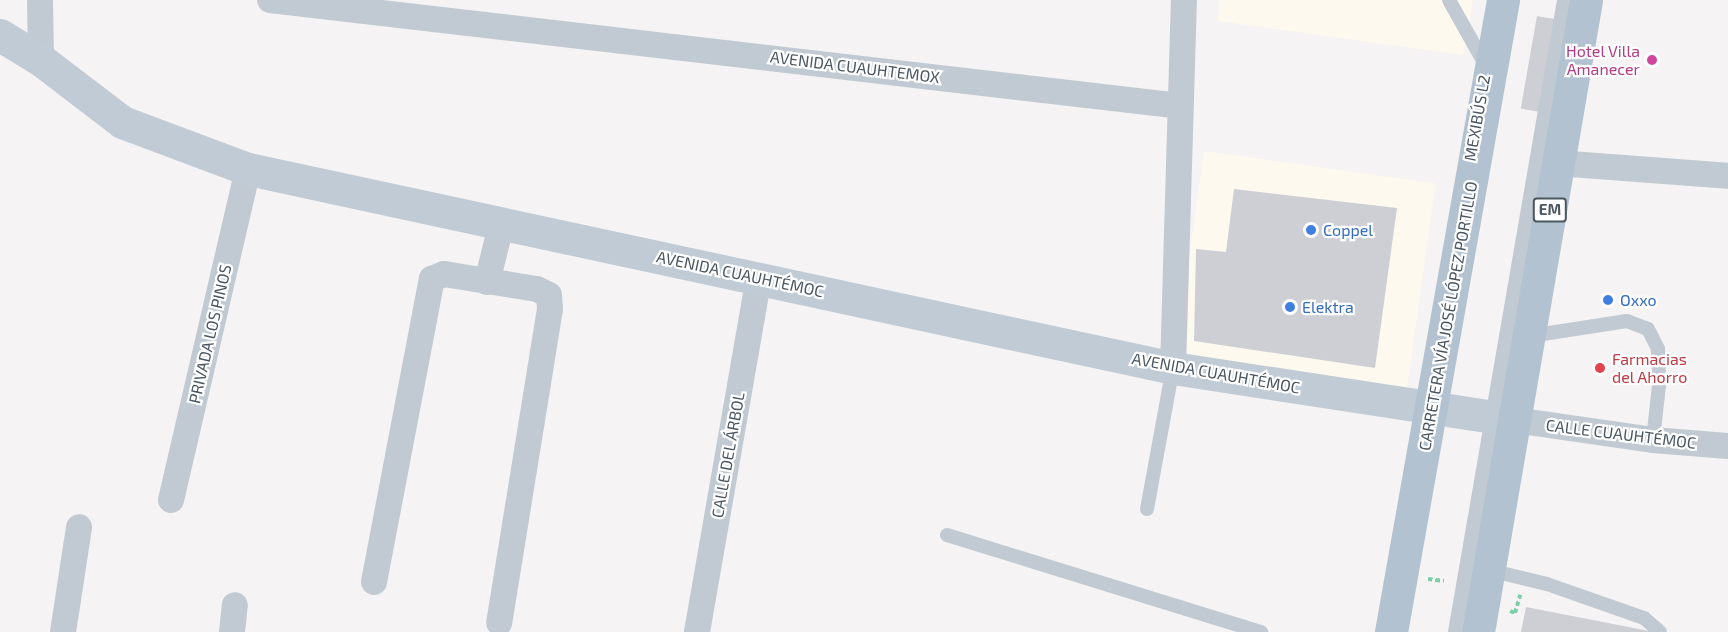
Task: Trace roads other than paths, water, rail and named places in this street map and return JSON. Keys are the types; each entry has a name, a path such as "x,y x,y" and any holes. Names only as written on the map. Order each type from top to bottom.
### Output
{"main road":[{"name":"CARRETERA VÍA JOSÉ LÓPEZ PORTILLO","path":"1391,632 1438,410 1503,0"},
{"name":"EM","path":"1478,632 1489,570 1503,418 1529,337 1586,0"},
{"name":"AVENIDA CUAUHTÉMOC","path":"0,35 41,60 122,122 248,169 1173,368 1438,410 1503,418"}],"street":[{"path":"40,0 41,60"},
{"name":"AVENIDA CUAUHTEMOX","path":"270,0 1179,106"},
{"path":"1173,368 1179,106 1184,0"},
{"path":"1557,163 1728,176"},
{"name":"PRIVADA LOS PINOS","path":"171,500 248,169"},
{"path":"487,282 502,222"},
{"path":"374,582 432,279 444,274 537,289 549,296 550,309 499,623"},
{"name":"CALLE DEL ÁRBOL","path":"697,632 759,278"},
{"name":"CALLE CUAUHTÉMOC","path":"1503,418 1653,440 1728,446"},
{"path":"63,632 79,527"},
{"path":"232,632 235,605"}],"lane":[{"path":"1449,0 1490,74"},
{"name":"MEXIBÚS L2","path":"1405,632 1438,410 1514,0"},
{"path":"1455,632 1503,418 1563,0"},
{"path":"1529,337 1627,321 1648,329 1658,349 1659,385 1653,440"},
{"path":"1147,509 1173,368"},
{"path":"947,535 1261,632"},
{"path":"1489,570 1547,584 1644,618 1660,632"}],"place":[{"name":"Hotel Villa Amanecer","path":"1652,60"},
{"name":"Coppel","path":"1311,230"},
{"name":"Oxxo","path":"1608,300"},
{"name":"Elektra","path":"1290,307"},
{"name":"Farmacias del Ahorro","path":"1600,368"}]}
